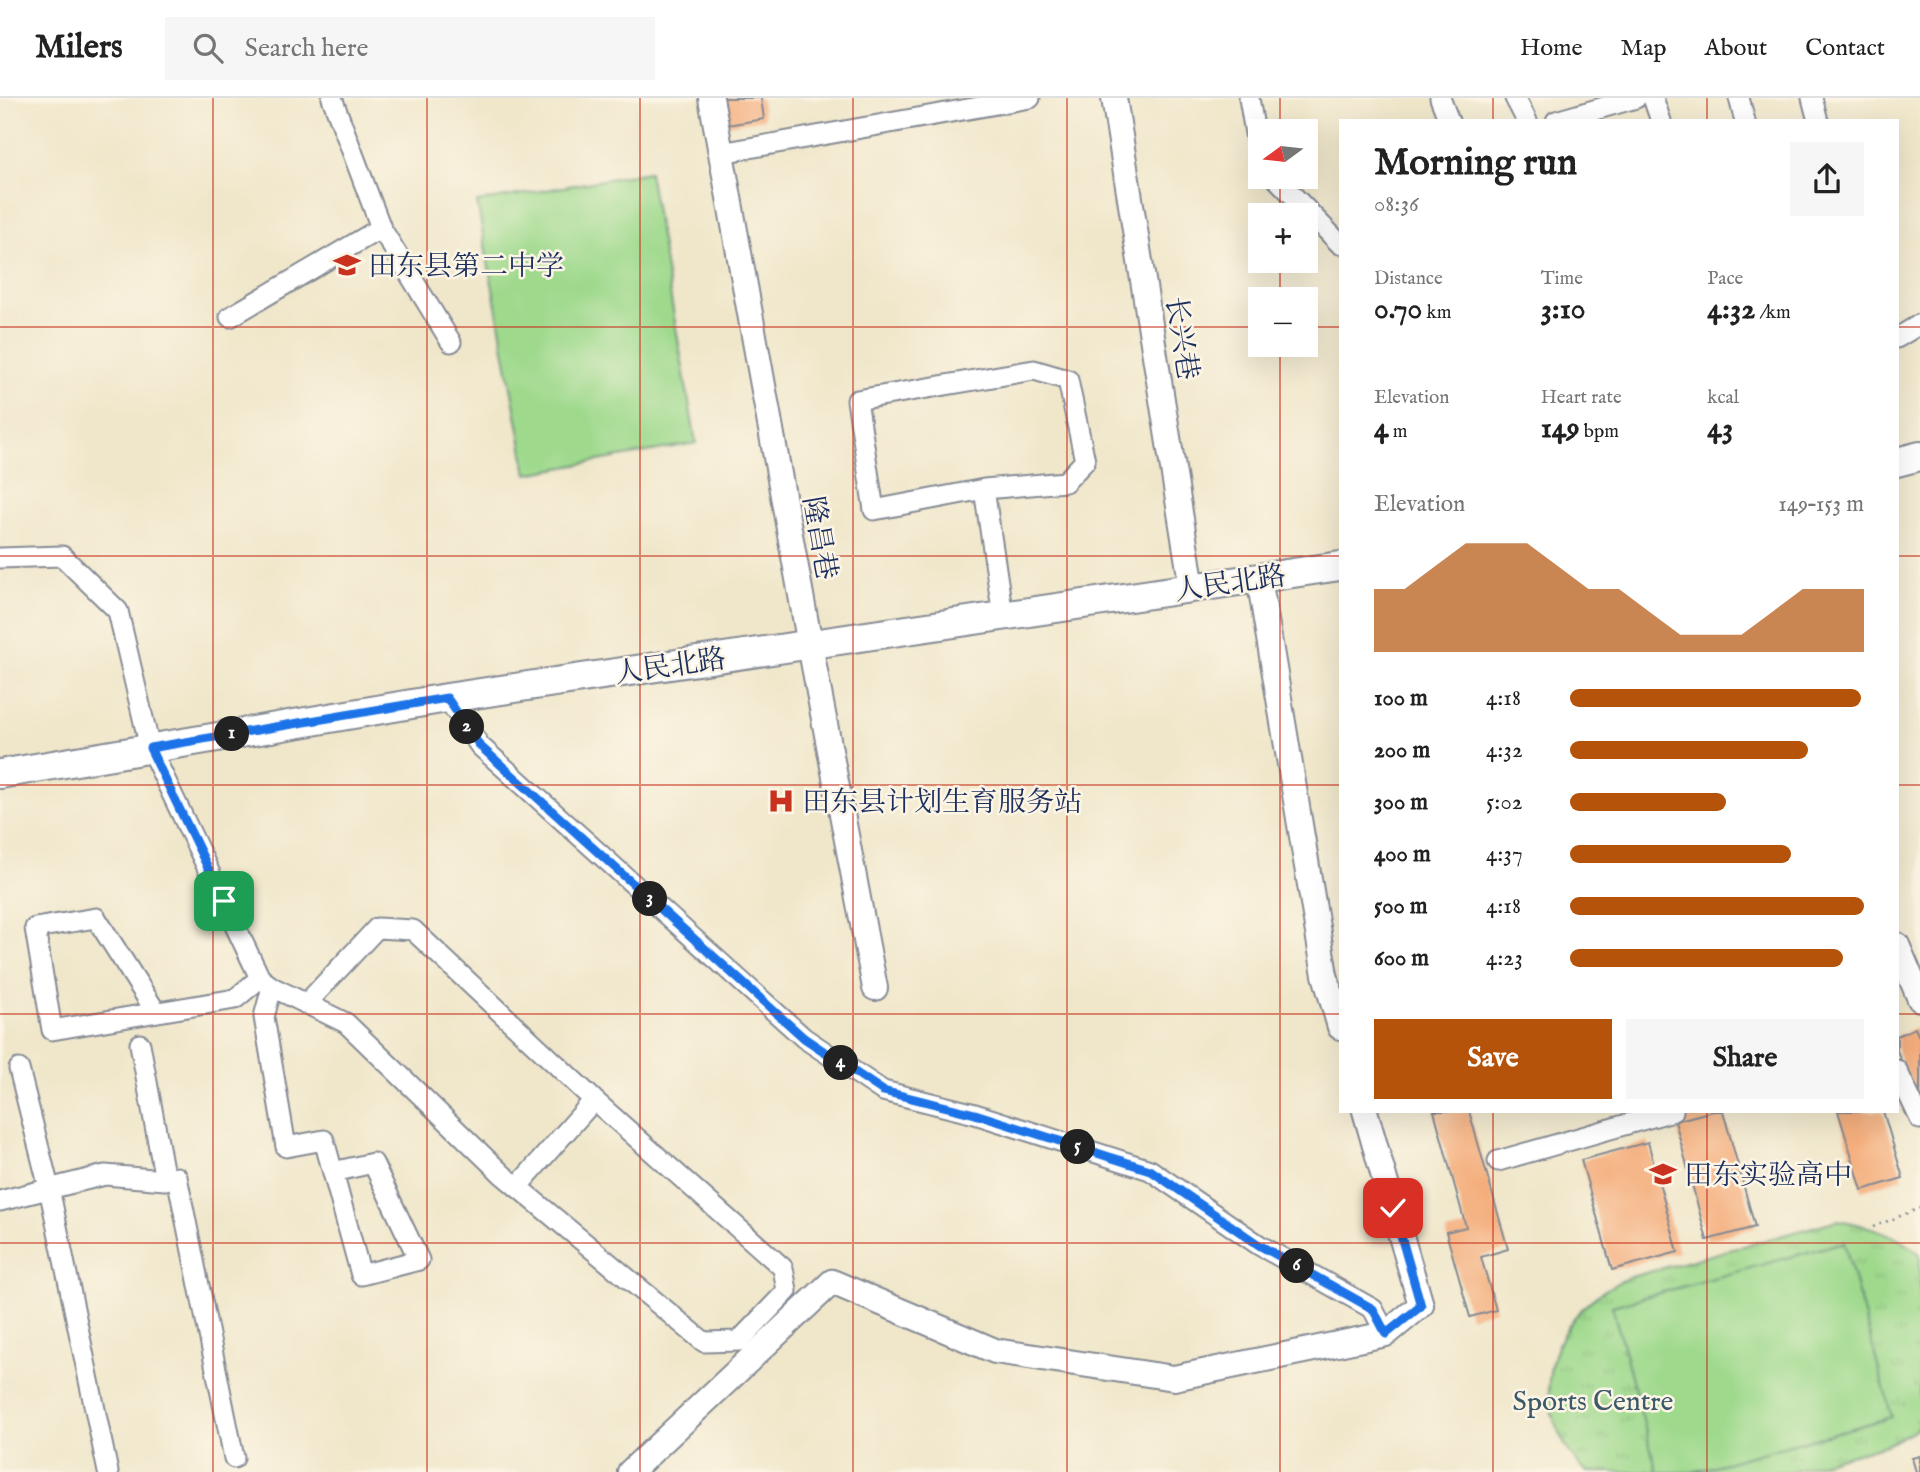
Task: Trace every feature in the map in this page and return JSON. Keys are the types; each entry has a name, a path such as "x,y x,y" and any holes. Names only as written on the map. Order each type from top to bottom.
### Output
{"main road":[{"path":"1899,461 1920,456"},
{"name":"人民北路","path":"0,774 447,698 1339,566"}],"street":[{"path":"332,98 381,228 451,342"},
{"name":"隆昌巷","path":"711,98 875,988"},
{"path":"721,153 1030,98"},
{"name":"长兴巷","path":"1114,98 1192,588"},
{"path":"1249,98 1253,119"},
{"path":"1440,98 1448,119"},
{"path":"1516,98 1526,119"},
{"path":"1562,119 1636,98"},
{"path":"1653,98 1660,119"},
{"path":"1739,98 1744,119"},
{"path":"1812,98 1817,119"},
{"path":"1287,189 1339,243"},
{"path":"230,317 381,228"},
{"path":"1899,337 1920,324"},
{"path":"1034,370 1068,380 1085,461 1065,482 984,489 874,510 857,400 1034,370"},
{"path":"984,489 1003,616"},
{"path":"0,558 62,556 118,611 150,748 266,982 264,1017 286,1147 324,1140 360,1275 419,1260 373,1163 333,1172"},
{"path":"1259,578 1325,975 1339,1024"},
{"path":"447,698 480,746 804,1038 883,1091 975,1114 1150,1170 1259,1245 1373,1309 1386,1334"},
{"path":"156,1012 96,918 35,928 52,1030 235,999 266,982"},
{"path":"266,982 306,1004 346,1023 517,1187 704,1342 739,1341 787,1292 783,1268 594,1100 413,930 377,928 306,1004"},
{"path":"1899,950 1920,999"},
{"path":"140,1044 164,1180"},
{"path":"19,1069 49,1188 108,1472"},
{"path":"1899,1074 1920,1119"},
{"path":"517,1187 594,1100"},
{"path":"630,1472 832,1282 995,1351 1174,1378 1386,1334 1421,1306 1366,1113"},
{"path":"1498,1160 1666,1113"},
{"path":"0,1201 105,1175 164,1180 177,1177 234,1458"}],"path":[{"path":"1873,1227 1920,1208"}],"green space":[{"path":"649,172 696,443 527,474 477,202"},
{"name":"Sports Centre","path":"1838,1220 1882,1231 1920,1254 1920,1424 1913,1431 1886,1445 1788,1472 1693,1472 1892,1417 1844,1242 1612,1306 1657,1472 1587,1472 1577,1462 1555,1423 1549,1377 1554,1355 1563,1335 1591,1300 1631,1277"},
{"path":"1844,1242 1892,1417 1693,1472 1657,1472 1612,1306"}],"building":[{"path":"722,98 761,98 764,119 727,125"},
{"path":"1915,1028 1920,1039 1920,1104 1899,1056 1899,1035"},
{"path":"1435,1113 1470,1113 1508,1249 1481,1257 1496,1310 1470,1317 1446,1232 1466,1227"},
{"path":"1705,1113 1724,1113 1755,1227 1707,1240 1675,1121"},
{"path":"1839,1113 1884,1113 1903,1178 1862,1190"},
{"path":"1648,1142 1678,1252 1612,1270 1581,1160"},
{"path":"1920,1456 1920,1472 1916,1472 1912,1458"}],"place":[{"name":"田东县第二中学","path":"347,265"},
{"name":"田东县计划生育服务站","path":"781,801"},
{"name":"田东实验高中","path":"1663,1174"}],"route":[{"path":"224,901 150,748 447,698 480,746 545,805 804,1038 883,1091 975,1114 1150,1170 1259,1245 1373,1309 1386,1334 1421,1306 1393,1208"}]}
